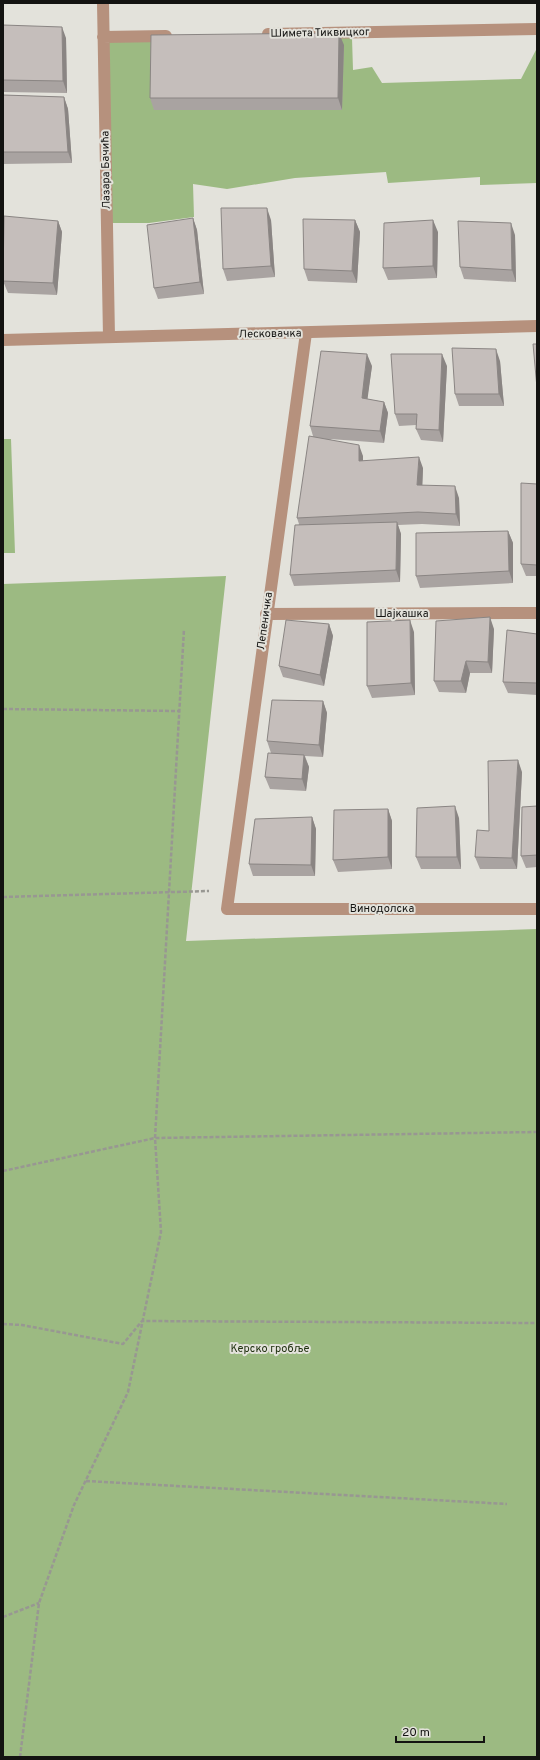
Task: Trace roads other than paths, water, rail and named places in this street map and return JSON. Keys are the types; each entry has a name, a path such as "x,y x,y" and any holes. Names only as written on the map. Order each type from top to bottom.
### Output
{"street":[{"name":"Лазара Бачића","path":"103,3 109,337"},
{"name":"Шимета Тиквицког","path":"259,34 537,29"},
{"path":"103,37 175,36"},
{"name":"Лесковачка","path":"3,340 537,326"},
{"name":"Лепеничка","path":"227,909 266,614 306,333"},
{"name":"Шајкашка","path":"266,614 537,613"},
{"name":"Винодолска","path":"227,909 537,909"}],"park label":[{"name":"Керско гробље","path":"270,1349"}]}
